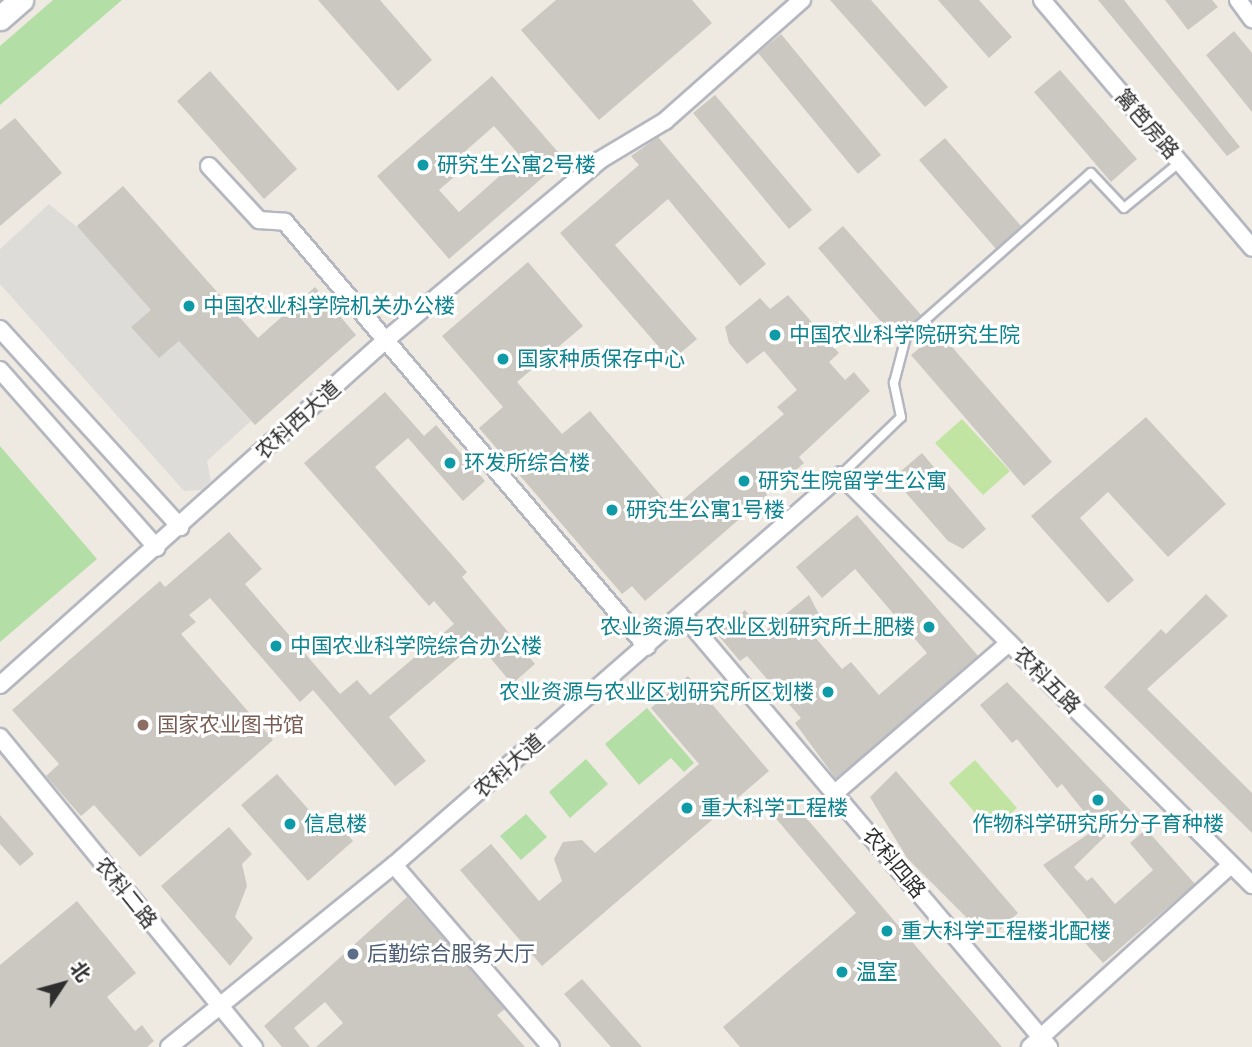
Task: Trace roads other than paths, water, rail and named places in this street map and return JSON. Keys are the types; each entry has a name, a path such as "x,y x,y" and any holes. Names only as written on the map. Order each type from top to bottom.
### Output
{"street":[{"path":"0,18 21,0"},
{"name":"农科西大道","path":"0,685 180,527 387,339 600,160 665,121 802,0"},
{"name":"篱笆房路","path":"1042,0 1252,248"},
{"path":"1238,0 1252,19"},
{"path":"209,166 259,220 285,222 647,648"},
{"path":"0,329 180,527"},
{"path":"0,370 156,548"},
{"name":"农科大道","path":"169,1047 394,865 647,648 841,475"},
{"name":"农科五路","path":"841,475 1252,885"},
{"name":"农科四路","path":"684,615 835,793 1040,1044"},
{"path":"835,793 1009,643"},
{"name":"农科二路","path":"0,737 254,1047"},
{"path":"394,865 551,1047"},
{"path":"1040,1044 1231,865"}],"lane":[{"path":"841,475 901,417 894,383 906,337 1091,173 1124,208 1180,162"}],"place":[{"name":"研究生公寓2号楼","path":"423,165"},
{"name":"中国农业科学院机关办公楼","path":"189,306"},
{"name":"中国农业科学院研究生院","path":"775,335"},
{"name":"国家种质保存中心","path":"503,359"},
{"name":"环发所综合楼","path":"450,463"},
{"name":"研究生院留学生公寓","path":"744,481"},
{"name":"研究生公寓1号楼","path":"612,510"},
{"name":"农业资源与农业区划研究所土肥楼","path":"929,627"},
{"name":"中国农业科学院综合办公楼","path":"276,646"},
{"name":"农业资源与农业区划研究所区划楼","path":"828,692"},
{"name":"国家农业图书馆","path":"143,725"},
{"name":"作物科学研究所分子育种楼","path":"1098,800"},
{"name":"重大科学工程楼","path":"687,808"},
{"name":"信息楼","path":"290,824"},
{"name":"重大科学工程楼北配楼","path":"887,931"},
{"name":"后勤综合服务大厅","path":"353,954"},
{"name":"温室","path":"842,972"}]}
